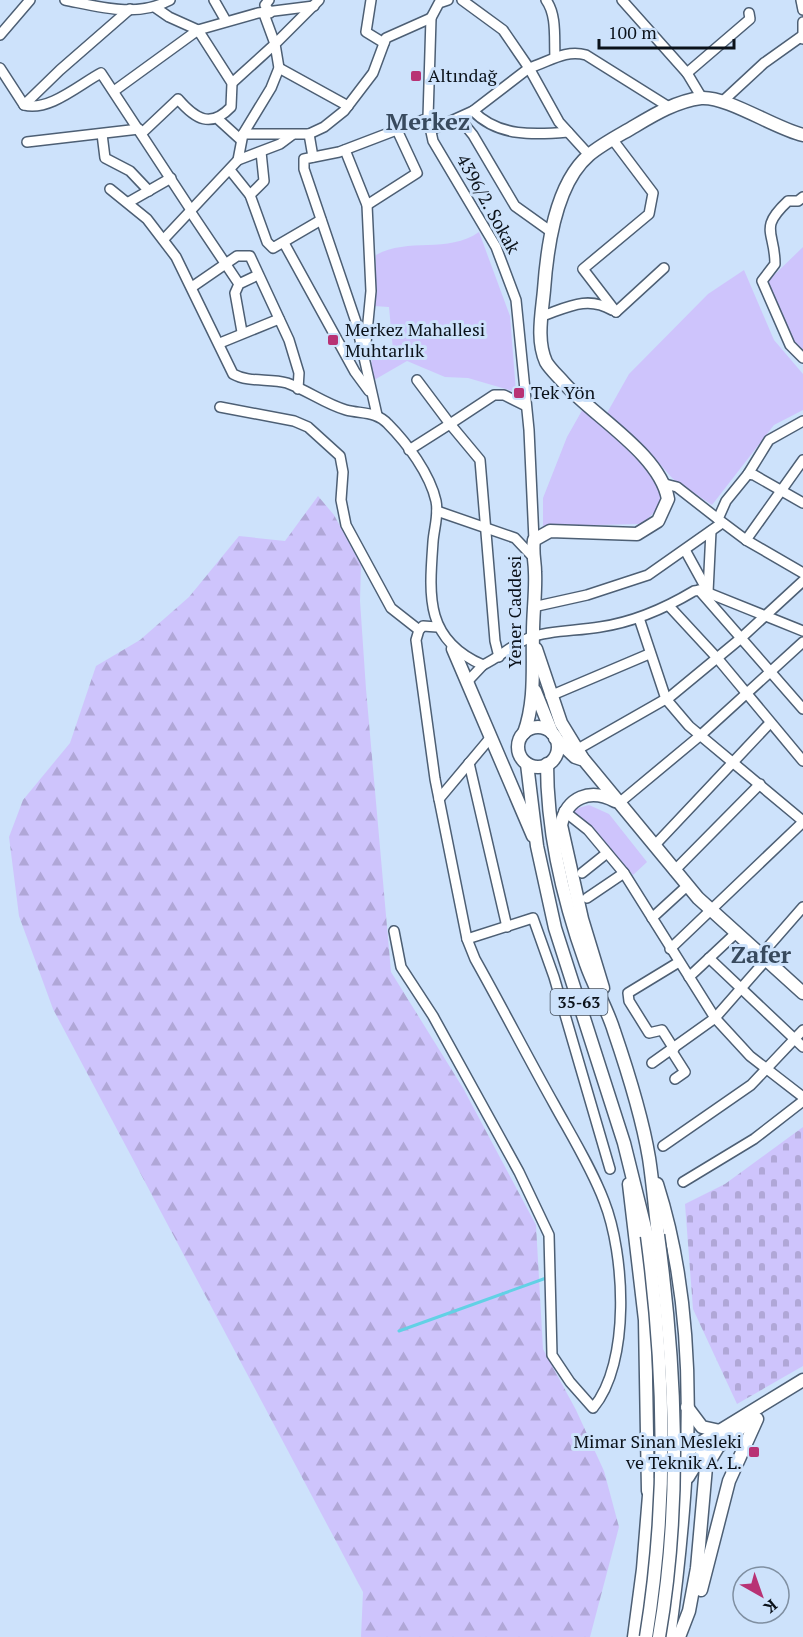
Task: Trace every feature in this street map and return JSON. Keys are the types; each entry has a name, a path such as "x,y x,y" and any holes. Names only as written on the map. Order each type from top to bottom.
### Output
{"main road":[{"path":"665,483 637,450 576,397 547,363 541,342 550,231 577,168 589,155 669,107 702,98 723,101 784,129 803,135"},
{"name":"Yener Caddesi","path":"524,733 529,719 534,687 533,607 536,571 531,555 534,540 550,531 637,534 658,521 668,498 665,483"},
{"path":"533,636 550,696 561,723 579,755 537,767 527,764 518,752 518,741 524,733 538,727 554,735 557,752 549,763"},
{"path":"453,649 537,846"},
{"name":"Yener Caddesi","path":"534,687 554,735 579,755 687,886 803,993"},
{"name":"35-63","path":"549,763 551,831 565,897 586,965 613,1027 649,1157 652,1236"},
{"name":"35-63","path":"527,764 537,846 555,928 652,1236"},
{"path":"613,1027 582,919 561,825 564,811 574,801 586,796 605,796 619,803"},
{"path":"624,1143 645,1320 648,1491 643,1569 633,1634"},
{"path":"649,1157 670,1232 684,1334 686,1452 677,1576 669,1637"},
{"path":"646,1637 654,1586 664,1447 660,1337 652,1236"},
{"path":"652,1236 670,1323 675,1447 670,1547 660,1637"},
{"path":"648,1491 656,1474 686,1452 803,1380"},
{"path":"679,1637 688,1611 697,1568 706,1467 718,1447 736,1431 803,1388"},
{"path":"687,1407 702,1427 720,1431"},
{"path":"684,1490 692,1468 702,1454 730,1431 753,1419"},
{"path":"687,1637 729,1481 753,1419"},
{"path":"643,1569 650,1559 661,1556 672,1560 677,1576"}],"street":[{"path":"0,35 30,0"},
{"path":"65,0 87,2 115,9 156,8 170,0"},
{"path":"115,9 120,0"},
{"path":"214,0 226,21"},
{"path":"164,239 238,160 242,137 279,68 265,5 269,0"},
{"path":"371,0 366,32 384,43"},
{"path":"27,142 141,131 178,99 201,118 219,120 242,137 309,134 324,127 348,106 373,73 386,38 431,18 439,3 448,0"},
{"path":"462,0 502,30 529,68 559,122 589,155"},
{"path":"546,0 551,7 554,20 555,57"},
{"path":"622,0 687,73 702,98"},
{"path":"801,0 803,10"},
{"path":"114,91 198,30 226,21 316,3"},
{"path":"232,83 316,3"},
{"path":"156,8 169,17 198,30 232,83 231,107 219,120"},
{"path":"24,105 130,9"},
{"path":"687,73 750,19 749,13"},
{"name":"4396/2. Sokak","path":"431,18 428,118 433,141 475,208 496,247 516,300 529,430 534,540"},
{"path":"723,101 764,63 802,38 803,22"},
{"path":"430,130 460,119 473,111 529,68 571,53 586,55 669,107"},
{"path":"0,68 3,80 24,105 36,106 49,103 101,72 239,284"},
{"path":"279,68 348,106"},
{"path":"473,111 481,120 505,130 536,134 568,132"},
{"path":"377,415 356,322 304,169 304,159 345,150 428,118"},
{"path":"460,119 473,135 515,206 550,231"},
{"path":"784,129 803,128"},
{"path":"368,205 417,173 398,130"},
{"path":"102,134 105,158 130,171 149,191"},
{"path":"309,134 313,157"},
{"path":"238,160 261,152 292,135"},
{"path":"613,140 652,193 649,214 583,269 616,312"},
{"path":"345,150 368,205 371,291 364,358"},
{"path":"249,195 264,181 261,152"},
{"path":"230,170 249,195 267,242 273,248 321,220"},
{"path":"129,202 171,178"},
{"path":"110,189 129,202 164,239 192,287 233,374 287,383 345,410 377,415 387,422 409,450 427,478 436,500 431,587 437,627 453,649 483,665"},
{"path":"801,202 788,201 769,225 775,264 762,281 790,345 803,358"},
{"path":"284,243 354,372 371,393"},
{"path":"192,287 237,256 250,256 279,319 299,373 298,389"},
{"path":"616,312 664,268"},
{"path":"242,333 235,293 239,284 258,275"},
{"path":"542,316 578,302 601,303 616,312"},
{"path":"220,344 279,319"},
{"path":"417,380 480,460 495,641 499,657"},
{"path":"409,450 494,395 504,395 526,406"},
{"path":"220,407 294,421 314,431 340,456 343,472 341,500 346,525 391,608 419,630"},
{"path":"533,607 587,595 648,575 685,550 711,531 720,521 726,501 748,474 769,440 803,421"},
{"path":"746,540 803,460"},
{"path":"748,474 803,503"},
{"path":"665,483 677,487 746,540 803,573"},
{"path":"437,511 486,526 515,538 531,555"},
{"path":"704,591 711,531"},
{"path":"685,550 704,591 770,671 802,704"},
{"path":"579,755 666,699 718,659 803,580"},
{"path":"467,682 483,665 533,636 600,627 639,618 704,591 803,631"},
{"path":"669,606 718,659 803,760"},
{"path":"639,618 649,654 666,699 689,726 702,734 803,821 670,949"},
{"path":"394,931 402,967 433,1016 519,1172 549,1235 552,1355 570,1382 593,1408 603,1397 613,1373 621,1324 610,1221 593,1178 475,959 467,939 439,799 416,640 423,626 437,627"},
{"path":"619,803 702,734 803,642"},
{"path":"550,696 649,654"},
{"path":"655,845 770,723"},
{"path":"439,799 491,738"},
{"path":"469,764 507,927"},
{"path":"674,871 760,784"},
{"path":"564,811 588,830 624,873 715,1018 750,1056 803,1099 754,1138 683,1182"},
{"path":"582,873 607,853"},
{"path":"587,898 624,873"},
{"path":"652,918 687,886"},
{"path":"652,1063 715,1018 801,912"},
{"path":"467,939 533,918 554,977 610,1168"},
{"path":"688,977 736,933"},
{"path":"709,958 803,1047"},
{"path":"675,1079 685,1072 673,1050 662,1030 649,1032 629,1001 628,993 679,962"},
{"path":"663,1146 728,1102 767,1069 803,1030"}],"green space":[{"path":"479,232 510,316 516,392 468,378 445,377 407,361 369,383 373,350 393,350 389,307 374,306 376,255 401,247 454,242 467,239"},
{"path":"803,247 803,355 792,344 767,282"},
{"path":"744,270 774,340 803,374 803,410 774,425 712,505 673,479 643,445 607,413 629,374 708,294"},
{"path":"584,407 639,455 660,484 660,502 654,512 641,524 555,526 543,530 543,498 567,437"},
{"path":"318,496 334,515 361,565 360,601 366,689 391,972 463,1088 536,1225 543,1349 576,1410 604,1471 619,1527 590,1637 361,1637 363,1592 53,1009 19,916 9,837 23,800 70,743 96,666 140,640 189,597 239,536 285,541"},
{"path":"589,805 609,814 647,862 633,875 571,810"},
{"path":"803,1127 803,1366 737,1404 693,1309 685,1204 725,1184"}],"waterway":[{"path":"399,1331 549,1277"}],"place":[{"name":"Altındağ","path":"416,76"},
{"name":"Merkez Mahallesi Muhtarlık","path":"333,340"},
{"name":"Tek Yön","path":"519,393"},
{"name":"Mimar Sinan Mesleki ve Teknik A. L.","path":"754,1452"}],"district":[{"name":"Merkez","path":"428,122"},
{"name":"Zafer","path":"761,955"}]}
